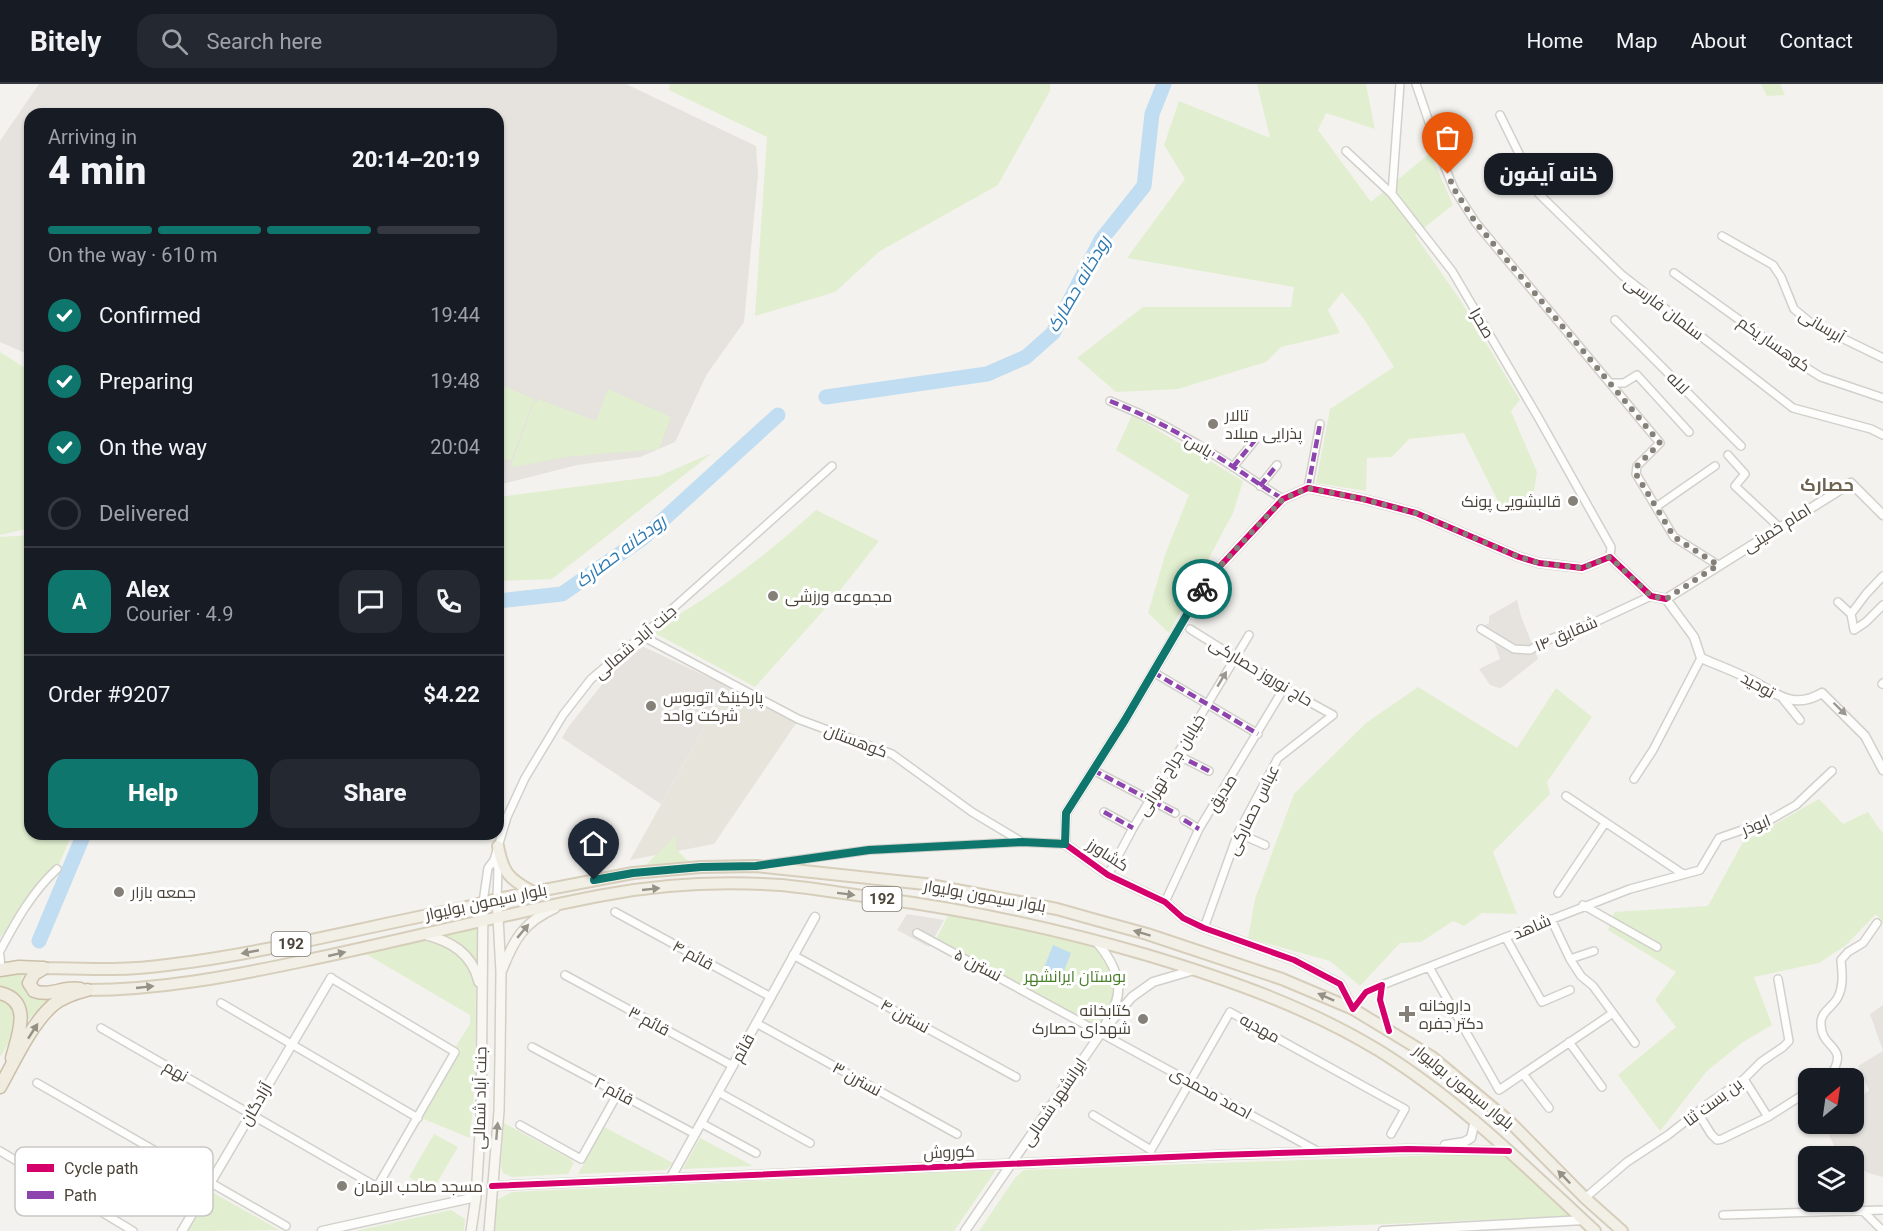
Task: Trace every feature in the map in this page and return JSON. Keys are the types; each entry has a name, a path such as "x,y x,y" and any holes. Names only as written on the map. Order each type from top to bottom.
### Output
{"highway":[{"path":"1,970 19,967 44,968"},
{"path":"44,968 31,978 29,983 34,991 46,994 66,988 87,990"},
{"path":"0,1087 47,1011 61,1000 87,990"},
{"path":"0,993 12,999 21,1011 9,1072"}],"main road":[{"path":"498,846 507,874 511,879 533,892"},
{"name":"بلوار سیمون بولیوار","path":"44,968 110,970 165,966 232,956 497,899 633,873 701,867 756,866 925,884 1057,909 1147,934 1308,989 1353,1009 1432,1057 1510,1122 1585,1198 1622,1231"},
{"name":"بلوار سیمون بولیوار","path":"87,990 129,988 233,976 497,916 654,888 714,884 781,885 924,904 981,914 1095,940 1196,969 1260,992 1335,1026 1406,1068 1440,1092 1475,1120 1595,1231"},
{"name":"جنت آباد شمالی","path":"489,1231 499,1111 501,972 497,899"},
{"name":"جنت آباد شمالی","path":"471,1231 476,1197 481,1117 483,902"},
{"path":"501,972 509,951 522,930 540,915 561,905"},
{"path":"423,934 446,941 458,948 473,965 482,990"}],"street":[{"path":"1392,194 1400,84"},
{"path":"1416,84 1454,189 1476,223 1660,443 1635,470 1674,537 1718,565"},
{"name":"سلمان فارسی","path":"1500,115 1539,194 1622,275 1793,408 1871,429 1883,435"},
{"name":"صحرا","path":"1346,151 1392,194 1452,272 1538,417 1611,547 1610,557"},
{"name":"آبرسانی","path":"1722,236 1773,265 1781,277 1794,309 1811,323 1883,358"},
{"name":"کوهسار یکم","path":"1674,273 1805,368 1883,398"},
{"name":"لاله","path":"1615,320 1741,446"},
{"path":"1610,383 1624,383 1637,375 1689,432"},
{"name":"یاس","path":"1110,401 1163,426 1283,499"},
{"path":"1320,424 1308,488 1416,513 1519,557 1539,563 1582,568 1610,557 1651,596 1666,599 1694,637 1701,658 1653,750 1634,779"},
{"path":"1233,467 1255,440"},
{"path":"1728,455 1745,474 1735,486 1779,527"},
{"path":"1260,486 1277,465"},
{"name":"جنت آباد شمالی","path":"504,827 525,778 563,715 591,679 832,466"},
{"path":"1656,507 1715,466"},
{"name":"امام خمینی","path":"1666,599 1851,483 1883,515"},
{"name":"کشاورز","path":"1308,488 1283,499 1209,578 1066,813 1065,844 1108,875 1165,902 1183,918 1204,928 1294,960 1340,984 1353,1009"},
{"path":"1851,614 1883,576"},
{"name":"شقایق ۱۴","path":"1481,629 1514,649 1530,650 1545,641 1584,627 1651,596"},
{"path":"1838,602 1851,614 1854,630 1883,605"},
{"name":"حاج نوروز حصارکی","path":"1190,629 1284,688 1333,715"},
{"name":"خیابان جراح تهرانی","path":"1108,875 1133,828 1249,635"},
{"name":"کوهستان","path":"642,636 798,719 892,754 972,812 1022,842 1065,844"},
{"name":"توحید","path":"1701,658 1749,678 1783,699 1805,701 1822,693 1865,736 1883,770"},
{"path":"1152,672 1258,734"},
{"name":"صدیق","path":"1165,902 1200,829 1284,688"},
{"path":"1783,699 1800,720"},
{"name":"عباس حصارکی","path":"1204,928 1238,833 1278,758 1333,715"},
{"path":"1177,755 1209,771"},
{"path":"1093,770 1174,813"},
{"name":"ابوذر","path":"1683,874 1700,870 1719,838 1768,821 1796,805 1832,771"},
{"path":"1566,796 1683,874"},
{"path":"1104,812 1133,828"},
{"path":"1184,820 1200,829"},
{"path":"1558,893 1605,823"},
{"path":"1238,833 1265,845"},
{"name":"جنت آباد شمالی","path":"483,902 488,868 494,860 500,840"},
{"path":"756,866 869,850 1022,842"},
{"name":"جنت آباد شمالی","path":"494,860 498,868 497,899"},
{"path":"0,951 42,882 57,869"},
{"name":"شاهد","path":"1353,1009 1366,992 1382,985 1506,938 1583,905 1683,874"},
{"path":"1583,905 1658,947"},
{"name":"قائم ۴","path":"615,912 771,997"},
{"name":"قائم","path":"670,1179 815,917"},
{"path":"1551,920 1581,976 1593,986 1635,1043"},
{"path":"1835,1068 1838,1062 1838,1054 1821,1032 1820,1021 1826,1010 1838,999 1842,983 1841,960 1848,952 1863,943 1877,923"},
{"name":"نسترن ۵","path":"917,933 1101,1033"},
{"path":"1506,938 1542,1002 1570,990"},
{"path":"1095,940 1111,962 1118,982 1117,1000 1101,1033"},
{"path":"1570,959 1594,951"},
{"name":"نسترن ۴","path":"793,955 1016,1077"},
{"path":"0,956 1,970"},
{"path":"1429,967 1499,1090 1613,1013"},
{"path":"1101,1033 1143,987 1163,977 1196,969"},
{"name":"قائم ۳","path":"565,975 733,1066"},
{"path":"221,1003 418,1118 455,1052 331,978"},
{"name":"آزادگان","path":"213,1179 331,978"},
{"name":"بن بست ثنا","path":"1585,1198 1627,1162 1744,1079 1761,1062 1789,1041 1778,979"},
{"path":"1382,985 1380,1000 1389,1031"},
{"name":"مهدیه","path":"1093,1115 1150,1150 1230,1012 1405,1109 1391,1134"},
{"name":"نسترن ۳","path":"756,1023 957,1134"},
{"name":"نهم","path":"100,1028 377,1187 418,1118"},
{"name":"احمد محمدی","path":"1101,1033 1322,1153"},
{"name":"ایرانشهر شمالی","path":"965,1231 1101,1033"},
{"path":"1569,1042 1602,1087"},
{"name":"قائم ۲","path":"532,1047 695,1134"},
{"path":"1523,1074 1549,1108"},
{"path":"1744,1079 1768,1117"},
{"path":"37,1083 149,1147"},
{"path":"718,1092 810,1143"},
{"path":"520,1125 581,1159 618,1093"},
{"path":"1698,1113 1717,1140 1768,1117 1798,1098"},
{"path":"1408,1149 1464,1142 1471,1137 1475,1120"},
{"path":"701,1123 756,1153"},
{"path":"1408,1149 1509,1151"},
{"name":"کوروش","path":"492,1186 1012,1163 1408,1149"},
{"path":"0,1151 15,1160"},
{"path":"213,1183 286,1226"},
{"path":"322,1231 476,1197"},
{"path":"1864,1210 1883,1210"},
{"path":"1864,1211 1883,1231"},
{"path":"1723,1215 1807,1212"},
{"path":"108,1216 133,1231"},
{"name":"آزادگان","path":"184,1230 192,1216"},
{"path":"1383,1231 1584,1220"}],"shaded area":[{"path":"39,84 626,84 756,146 758,175 744,322 707,374 675,442 640,457 577,465 504,483 504,108 24,108 24,352 0,342 0,141"},
{"path":"1517,600 1538,659 1499,688 1490,685 1479,669 1500,659 1493,639 1489,640 1483,626 1489,623 1489,616"},
{"name":"پارکینگ اتوبوس شرکت واحد","path":"642,646 727,686 661,804 562,738 615,668"},
{"path":"727,686 797,722 714,844 630,860"},
{"path":"907,914 944,920 929,947 897,930"},
{"path":"1883,1005 1883,1051 1870,1014"},
{"path":"1883,1051 1883,1177 1864,1171 1864,1146 1834,1146 1828,1134 1864,1134 1864,1094 1869,1090 1864,1079 1864,1068 1858,1066"}],"green space":[{"path":"670,84 1050,84 1050,91 998,185 880,251 835,292 755,316 767,137 669,90"},
{"path":"1257,84 1366,84 1375,129 1326,113 1318,130 1371,202 1430,153 1453,205 1415,235 1461,301 1520,400 1511,411 1537,472 1533,497 1504,513 1464,433 1409,439 1392,457 1367,458 1366,491 1316,483 1330,409 1394,367 1364,319 1342,292 1328,310 1340,333 1281,347 1266,362 1178,389 1116,392 1077,358 1143,307 1291,307 1294,287 1127,258 1185,179 1164,145 1179,101 1270,138"},
{"path":"1761,84 1780,84 1785,95 1767,96"},
{"path":"0,352 24,367 24,529 0,535"},
{"path":"504,386 534,399 511,461 504,458"},
{"path":"608,389 671,417 659,449 565,457 510,468 534,402 538,399 596,421"},
{"path":"1132,415 1243,481 1233,513 1169,633 1148,613 1166,552 1189,495 1116,450"},
{"path":"712,453 552,579 504,581 504,496 659,476"},
{"name":"مجموعه ورزشی","path":"816,510 879,541 830,603 755,687 651,631 737,575"},
{"path":"24,535 24,840 69,840 57,869 0,938 0,537"},
{"path":"1418,687 1517,748 1556,688 1592,717 1547,782 1550,794 1493,852 1517,914 1482,913 1464,926 1453,921 1421,942 1400,943 1360,986 1330,961 1248,938 1255,899 1294,794 1366,723"},
{"path":"1819,799 1843,824 1868,812 1883,834 1883,924 1876,914 1846,945 1819,963 1754,977 1772,1025 1743,1042 1707,1071 1660,1131 1618,1075 1676,1027 1655,1000 1676,972 1608,930 1614,912 1708,906 1743,842"},
{"path":"675,836 677,850 688,861 646,865"},
{"name":"بوستان ایرانشهر","path":"949,914 1060,937 1094,948 1103,955 1110,969 1113,990 1113,999 1098,1028 936,939"},
{"path":"477,928 479,970 463,948 439,936"},
{"path":"423,941 447,945 470,965 476,982 475,1083 470,1138 421,1118 461,1050 456,1046 470,1024 470,1015 366,954"},
{"path":"26,971 21,979 26,994 34,999 52,998 27,1021 20,999 12,992 0,988 0,976"},
{"path":"0,996 16,1006 14,1034 0,1057"},
{"path":"504,1123 570,1159 574,1163 568,1174 512,1177 503,1173 501,1164"},
{"path":"604,1127 673,1163 666,1170 578,1174"},
{"path":"434,1134 458,1147 432,1191 409,1177"},
{"path":"700,1138 753,1166 683,1169"},
{"path":"1496,1153 1509,1159 1570,1216 1226,1231 979,1231 1015,1178 1024,1170"},
{"path":"996,1170 954,1231 493,1231 497,1200 512,1192"},
{"path":"213,1193 279,1230 189,1231 195,1216 213,1216"},
{"path":"451,1210 465,1219 464,1231 355,1231"}],"water":[{"path":"1053,945 1071,953 1062,976 1044,968"}],"waterway":[{"name":"رودخانه حصارک","path":"826,397 987,374 1026,357 1053,333 1101,240 1144,186 1152,114 1164,84"},
{"name":"رودخانه حصارک","path":"504,600 562,594 643,538 778,415"},
{"name":"رودخانه حصارک","path":"39,941 81,840"}],"marked path":[{"path":"1110,401 1181,434 1283,499"},
{"path":"1308,488 1320,424"},
{"path":"1233,467 1255,440"},
{"path":"1260,486 1277,465"},
{"path":"1153,672 1258,734"},
{"path":"1177,755 1209,771"},
{"path":"1093,770 1175,813"},
{"path":"1104,812 1133,828"},
{"path":"1184,820 1199,829"}],"cycle path":[{"path":"1389,1031 1380,1000 1382,985 1366,992 1353,1009 1340,984 1294,960 1204,928 1183,918 1165,902 1108,875 1065,844 1066,813 1125,720 1209,578 1283,499 1308,488 1416,513 1519,557 1539,563 1582,568 1610,557 1651,596 1666,599"},
{"path":"492,1186 1218,1155 1408,1149 1509,1151"}],"way so far":[{"path":"1202,589 1209,578 1283,499 1308,488 1416,513 1519,557 1539,563 1582,568 1610,557 1651,596 1666,599 1718,565 1674,537 1636,474 1637,466 1660,443 1476,223 1454,189 1448,174"}],"place":[{"name":"خانه آیفون","path":"1448,174"},
{"name":"تالار پذرایی میلاد","path":"1213,424"},
{"name":"قالبشویی پونک","path":"1573,501"},
{"name":"مجموعه ورزشی","path":"773,596"},
{"name":"پارکینگ اتوبوس شرکت واحد","path":"651,706"},
{"name":"جمعه بازار","path":"119,892"},
{"name":"داروخانه دکتر جفره","path":"1407,1014"},
{"name":"کتابخانه شهدای حصارک","path":"1143,1019"},
{"name":"مسجد صاحب الزمان","path":"342,1186"}],"district":[{"name":"حصارک","path":"1827,484"}],"route":[{"path":"594,880 633,873 701,867 756,866 869,850 1022,842 1065,844 1066,813 1125,720 1202,589"}]}
